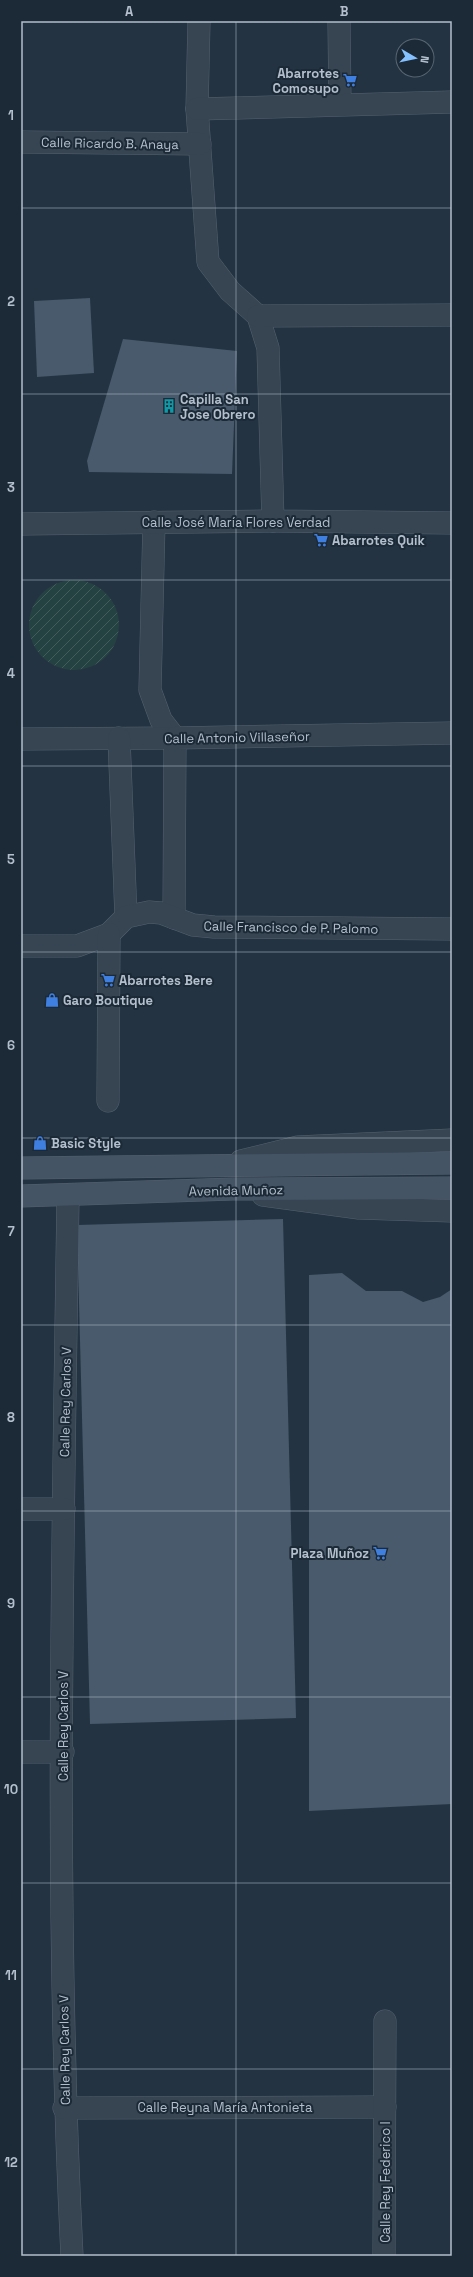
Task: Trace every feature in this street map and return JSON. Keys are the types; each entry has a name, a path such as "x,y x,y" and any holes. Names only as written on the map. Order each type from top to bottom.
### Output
{"main road":[{"name":"Avenida Muñoz","path":"21,1168 452,1163"},
{"name":"Avenida Muñoz","path":"21,1196 68,1196 233,1189 452,1188"}],"street":[{"path":"199,21 197,109 208,262 230,291 258,316 268,348 273,521"},
{"path":"338,21 340,104"},
{"path":"197,109 452,102"},
{"name":"Calle Ricardo B. Anaya","path":"21,142 200,144"},
{"path":"258,316 452,314"},
{"name":"Calle José María Flores Verdad","path":"21,524 273,521 452,523"},
{"path":"154,522 150,690 160,720 175,738 174,918"},
{"name":"Calle Antonio Villaseñor","path":"21,739 452,733"},
{"path":"21,946 77,946 109,934 126,917 119,738"},
{"name":"Calle Francisco de P. Palomo","path":"126,917 149,912 174,918 193,925 214,928 452,929"},
{"path":"108,1101 109,934"},
{"path":"223,1166 298,1147 452,1140"},
{"path":"233,1189 287,1199 359,1208 452,1211"},
{"name":"Calle Rey Carlos V","path":"68,1196 64,1509 64,2108 72,2256"},
{"path":"21,1509 64,1509"},
{"path":"21,1752 63,1752"},
{"name":"Calle Rey Federico I","path":"384,2256 385,2021"},
{"name":"Calle Reyna María Antonieta","path":"64,2108 385,2107"}],"green space":[{"path":"74,580 91,584 106,593 115,608 119,625 115,642 106,657 91,666 74,670 57,666 42,657 33,642 29,625 33,608 42,593 57,584"}],"building":[{"path":"90,298 94,373 37,377 34,301"},
{"name":"Capilla San Jose Obrero","path":"123,339 237,351 232,474 89,472 87,461"},
{"path":"283,1219 296,1718 90,1724 77,1225"},
{"name":"Plaza Muñoz","path":"342,1273 366,1291 402,1291 423,1302 440,1297 452,1289 452,1804 309,1811 309,1275"}],"place":[{"name":"Abarrotes Comosupo","path":"350,80"},
{"name":"Capilla San Jose Obrero","path":"169,406"},
{"name":"Abarrotes Quik","path":"321,540"},
{"name":"Abarrotes Bere","path":"108,980"},
{"name":"Garo Boutique","path":"52,1000"},
{"name":"Basic Style","path":"40,1143"},
{"name":"Plaza Muñoz","path":"380,1553"}]}
